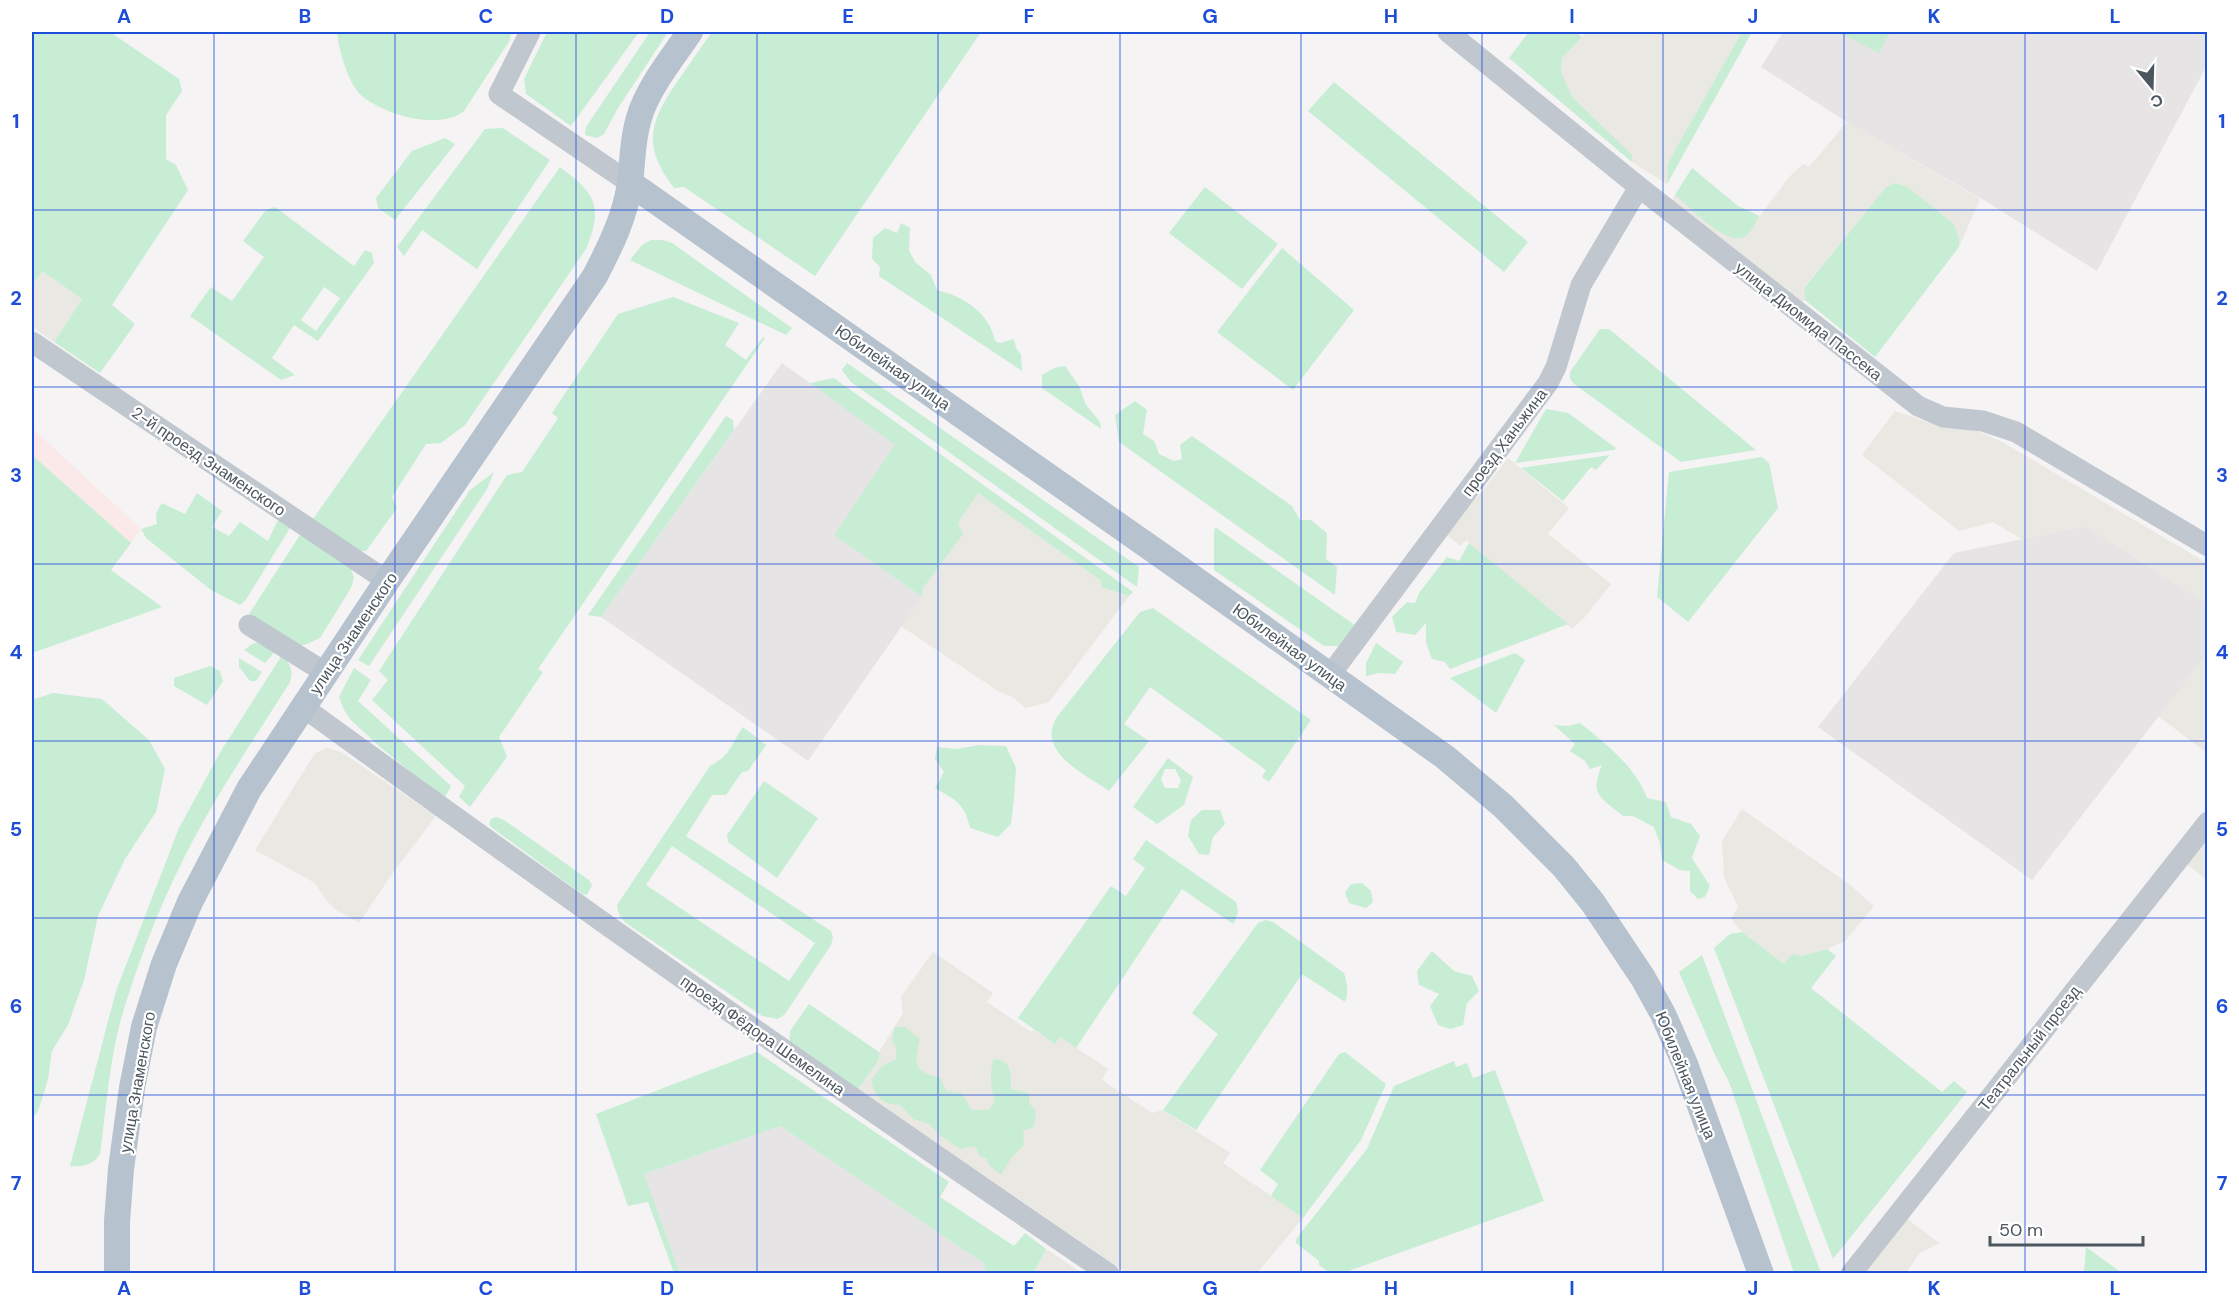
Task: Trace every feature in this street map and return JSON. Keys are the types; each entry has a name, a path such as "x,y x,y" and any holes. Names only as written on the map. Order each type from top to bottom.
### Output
{"main road":[{"name":"улица Знаменского","path":"117,1274 117,1221 121,1169 144,1027 164,964 190,902 249,789 387,581 595,276 611,245 630,183 633,142 639,116 657,81 690,32"},
{"name":"Юбилейная улица","path":"630,183 1445,757 1503,806 1564,867 1593,903 1624,948 1663,1014 1685,1064 1761,1274"}],"street":[{"path":"530,32 499,94 630,183"},
{"name":"улица Диомида Пассека","path":"1448,32 1639,187 1918,406 1943,417 1983,421 2016,432 2208,546"},
{"name":"проезд Ханьжина","path":"1330,675 1548,383 1556,367 1581,285 1639,187"},
{"name":"2-й проезд Знаменского","path":"32,342 387,581"},
{"path":"249,625 326,674"},
{"name":"проезд Фёдора Шемелина","path":"303,707 857,1102 1109,1274"},
{"name":"Театральный проезд","path":"1851,1274 2208,822"}],"shaded area":[{"path":"1529,32 1576,32 1582,37 1586,32 1742,32 1668,164 1667,184 1632,162 1509,58"},
{"path":"1783,32 2207,32 2207,65 2097,271 1987,202 1847,122 1761,67"},
{"path":"1847,122 1980,199 1959,247 1959,238 1954,224 1906,186 1894,183 1886,187 1804,287 1805,300 1799,305 1671,202 1692,168 1738,206 1760,216 1789,177 1803,164 1809,167"},
{"path":"42,271 82,299 54,342 32,327 32,286"},
{"path":"782,363 896,445 834,535 922,597 808,761 601,617"},
{"path":"1895,411 1933,424 1978,431 2004,443 2207,563 2207,604 2086,526 2022,539 1993,522 1959,531 1862,455"},
{"path":"32,428 141,529 111,569 32,600"},
{"path":"1508,458 1569,508 1548,534 1611,584 1585,617 1572,629 1466,540 1461,546 1445,534 1473,496 1477,498"},
{"path":"978,493 1100,580 1101,587 1129,596 1049,702 1025,708 1014,698 998,691 901,626 922,597 923,588 958,523"},
{"path":"2086,526 2207,604 2207,654 2032,880 1818,727 1954,553"},
{"path":"2207,654 2207,753 2158,716"},
{"path":"327,748 341,752 436,816 392,874 359,923 335,909 315,883 255,850 315,753"},
{"path":"1742,809 1850,885 1874,906 1845,941 1802,956 1792,954 1784,964 1742,932 1731,919 1738,907 1724,877 1722,841"},
{"path":"2207,836 2207,880 2186,864"},
{"path":"933,952 993,993 987,1002 1031,1032 1034,1030 1055,1044 1060,1037 1108,1069 1102,1080 1152,1113 1163,1110 1230,1153 1223,1163 1303,1218 1257,1273 1127,1273 856,1092 879,1060 879,1052 903,1013 901,997"},
{"path":"780,1126 983,1263 987,1273 680,1273 644,1174"},
{"path":"1906,1218 1939,1243 1919,1254 1906,1273 1863,1274"},
{"path":"1046,1249 1082,1273 1034,1274"}],"green space":[{"path":"32,32 110,32 179,79 182,91 166,115 166,159 176,165 188,190 112,305 135,324 100,373 54,342 82,299 42,271 32,286"},
{"path":"337,32 511,32 510,40 464,111 441,120 427,120 384,109 362,96 349,76"},
{"path":"547,32 639,32 571,126 526,94 524,79"},
{"path":"650,32 668,32 618,108 604,134 597,138 585,135 586,127"},
{"path":"712,32 981,32 815,276 684,187 674,188 657,159 653,135 660,110"},
{"path":"1529,32 1576,32 1582,37 1562,58 1561,72 1572,97 1632,155 1632,162 1509,58"},
{"path":"1742,32 1752,32 1667,184 1668,164"},
{"path":"1837,32 1890,32 1879,53"},
{"path":"1334,82 1528,242 1504,272 1308,111"},
{"path":"503,128 550,160 477,269 422,230 404,256 397,247 485,129"},
{"path":"445,138 455,144 395,220 378,208 376,198 412,151"},
{"path":"560,167 581,185 593,202 594,222 586,249 465,425 441,443 426,444 392,497 397,508 366,551 356,551 311,522"},
{"path":"1692,168 1738,206 1759,216 1748,234 1742,238 1734,238 1716,230 1675,195"},
{"path":"1894,183 1906,186 1954,224 1959,238 1959,247 1875,357 1805,300 1804,288 1886,187"},
{"path":"1205,187 1278,244 1242,289 1169,233"},
{"path":"275,207 354,266 365,250 372,253 374,263 318,341 294,325 272,358 295,375 281,380 190,316 211,287 232,301 264,257 243,241 266,210","holes":["324,287 340,298 316,331 301,320"]},
{"path":"901,223 910,228 909,250 915,262 931,275 937,290 957,297 974,307 987,322 995,341 1000,343 1014,339 1021,355 1022,371 879,276 880,267 872,259 873,238 885,228 897,233"},
{"path":"651,240 672,243 792,328 786,335 630,260 642,245"},
{"path":"1282,248 1354,310 1293,390 1217,332"},
{"path":"673,297 739,323 725,345 746,360 763,337 765,338 538,669 543,672 499,737 507,757 470,807 459,797 465,786 372,700 388,680 379,671 507,475 522,472 558,418 552,413 618,314"},
{"path":"1600,329 1609,329 1756,450 1681,462 1573,383 1570,372"},
{"path":"847,363 1139,567 1137,587 851,382 842,370"},
{"path":"1065,366 1079,386 1086,405 1100,422 1101,429 1042,388 1042,375 1054,368"},
{"path":"834,378 1133,592 1129,596 1101,587 1100,580 978,493 958,523 963,534 923,588 922,597 834,535 895,445 810,383"},
{"path":"1135,401 1147,410 1143,434 1154,441 1159,454 1174,461 1182,459 1180,445 1192,436 1292,506 1300,520 1311,520 1327,533 1326,559 1337,567 1335,595 1119,442 1115,415"},
{"path":"1546,409 1568,413 1616,448 1515,463"},
{"path":"726,416 733,420 734,430 601,617 588,615"},
{"path":"32,455 131,543 111,570 162,607 32,653"},
{"path":"1610,455 1596,470 1591,467 1563,501 1521,468"},
{"path":"1762,457 1769,463 1778,508 1688,622 1657,597 1669,472"},
{"path":"494,472 487,489 369,666 358,660 470,490"},
{"path":"197,493 222,511 212,527 229,536 240,522 268,541 278,520 290,528 245,601 240,605 211,590 146,538 141,529 157,524 156,513 162,503 185,514"},
{"path":"1215,527 1359,628 1339,646 1324,646 1214,570"},
{"path":"300,535 351,569 354,578 351,588 320,638 305,645 300,645 249,614"},
{"path":"1469,543 1568,624 1450,669 1445,662 1432,659 1426,643 1426,623 1415,635 1396,632 1392,617 1407,602 1415,603 1419,593 1447,557 1459,561"},
{"path":"1153,608 1311,720 1269,782 1262,777 1266,770 1150,687 1124,724 1149,741 1109,791 1076,769 1057,751 1052,741 1052,730 1057,717 1140,612"},
{"path":"259,642 274,649 273,654 265,663 244,650"},
{"path":"1376,643 1403,662 1395,674 1379,673 1366,676 1366,663"},
{"path":"1515,653 1525,660 1496,713 1450,678"},
{"path":"282,655 290,667 292,674 290,682 194,839 164,900 141,959 117,1036 100,1154 94,1161 87,1164 70,1166 116,991 179,828 221,751"},
{"path":"239,658 262,672 256,681 250,681 239,667"},
{"path":"210,666 220,671 223,681 207,705 174,686 174,678"},
{"path":"354,668 371,680 358,701 451,786 444,799 380,747 350,719 339,697"},
{"path":"53,693 102,699 149,740 165,769 156,812 125,859 98,916 84,980 68,1025 52,1051 43,1096 37,1113 32,1117 32,700"},
{"path":"1580,723 1627,766 1642,786 1647,798 1666,802 1671,817 1691,824 1700,836 1692,858 1710,886 1705,897 1698,899 1690,891 1690,871 1680,870 1662,860 1660,844 1654,827 1633,816 1623,816 1599,795 1597,783 1602,765 1590,769 1585,761 1570,751 1575,744 1554,725 1568,726"},
{"path":"743,727 766,745 748,771 742,772 726,795 712,795 686,836 831,931 833,937 831,945 785,1014 778,1019 762,1016 629,925 620,916 617,908 710,766 730,750","holes":["672,846 815,943 789,981 646,885"]},
{"path":"980,745 1006,746 1016,768 1011,824 998,837 970,828 962,808 949,796 935,788 944,772 935,759 937,747 956,749"},
{"path":"1168,758 1193,777 1184,805 1157,824 1133,807","holes":["1165,769 1175,769 1181,780 1178,788 1165,788 1161,779"]},
{"path":"764,781 818,818 777,878 728,842 727,835"},
{"path":"1202,810 1220,810 1225,824 1213,837 1209,855 1199,854 1188,836 1191,820"},
{"path":"496,817 504,820 589,880 592,885 587,895 582,894 491,827 489,824 491,819"},
{"path":"1146,840 1236,902 1238,911 1236,918 1233,924 1182,889 1076,1048 1060,1037 1055,1044 1018,1018 1111,886 1126,896 1145,868 1133,859"},
{"path":"1362,883 1371,891 1373,902 1366,908 1349,903 1345,893 1351,884"},
{"path":"1266,920 1273,922 1344,973 1347,987 1345,1002 1302,974 1196,1130 1163,1110 1218,1034 1192,1013 1258,923"},
{"path":"1742,932 1784,964 1792,954 1802,956 1827,949 1836,956 1811,988 1942,1092 1954,1081 1967,1092 1833,1259 1714,948 1730,934"},
{"path":"1432,951 1454,971 1472,976 1479,991 1467,1003 1463,1025 1450,1029 1438,1025 1430,1006 1439,994 1419,985 1417,971"},
{"path":"1702,955 1821,1273 1794,1273 1729,1082 1679,972"},
{"path":"809,1004 879,1052 879,1060 856,1092 789,1044 790,1031"},
{"path":"895,1027 905,1027 920,1039 916,1057 918,1068 929,1075 940,1077 946,1091 961,1093 972,1110 989,1110 995,1101 991,1080 994,1059 1007,1065 1011,1089 1029,1093 1029,1103 1036,1111 1034,1127 1023,1131 1024,1145 1011,1158 1001,1175 990,1166 986,1158 980,1157 975,1146 960,1149 941,1136 929,1124 913,1119 900,1105 888,1103 877,1095 871,1080 882,1066 896,1059 896,1048 892,1040"},
{"path":"757,1052 949,1182 940,1197 1014,1246 1025,1233 1046,1249 1034,1273 987,1273 983,1263 780,1126 644,1174 680,1273 674,1273 648,1202 628,1206 596,1114"},
{"path":"1345,1052 1386,1084 1361,1140 1303,1218 1271,1196 1278,1184 1260,1170 1339,1054"},
{"path":"1454,1061 1456,1067 1467,1063 1473,1078 1495,1070 1544,1201 1343,1273 1330,1273 1296,1243 1296,1239 1367,1149 1394,1086"},
{"path":"2086,1247 2122,1273 2084,1273"}]}
